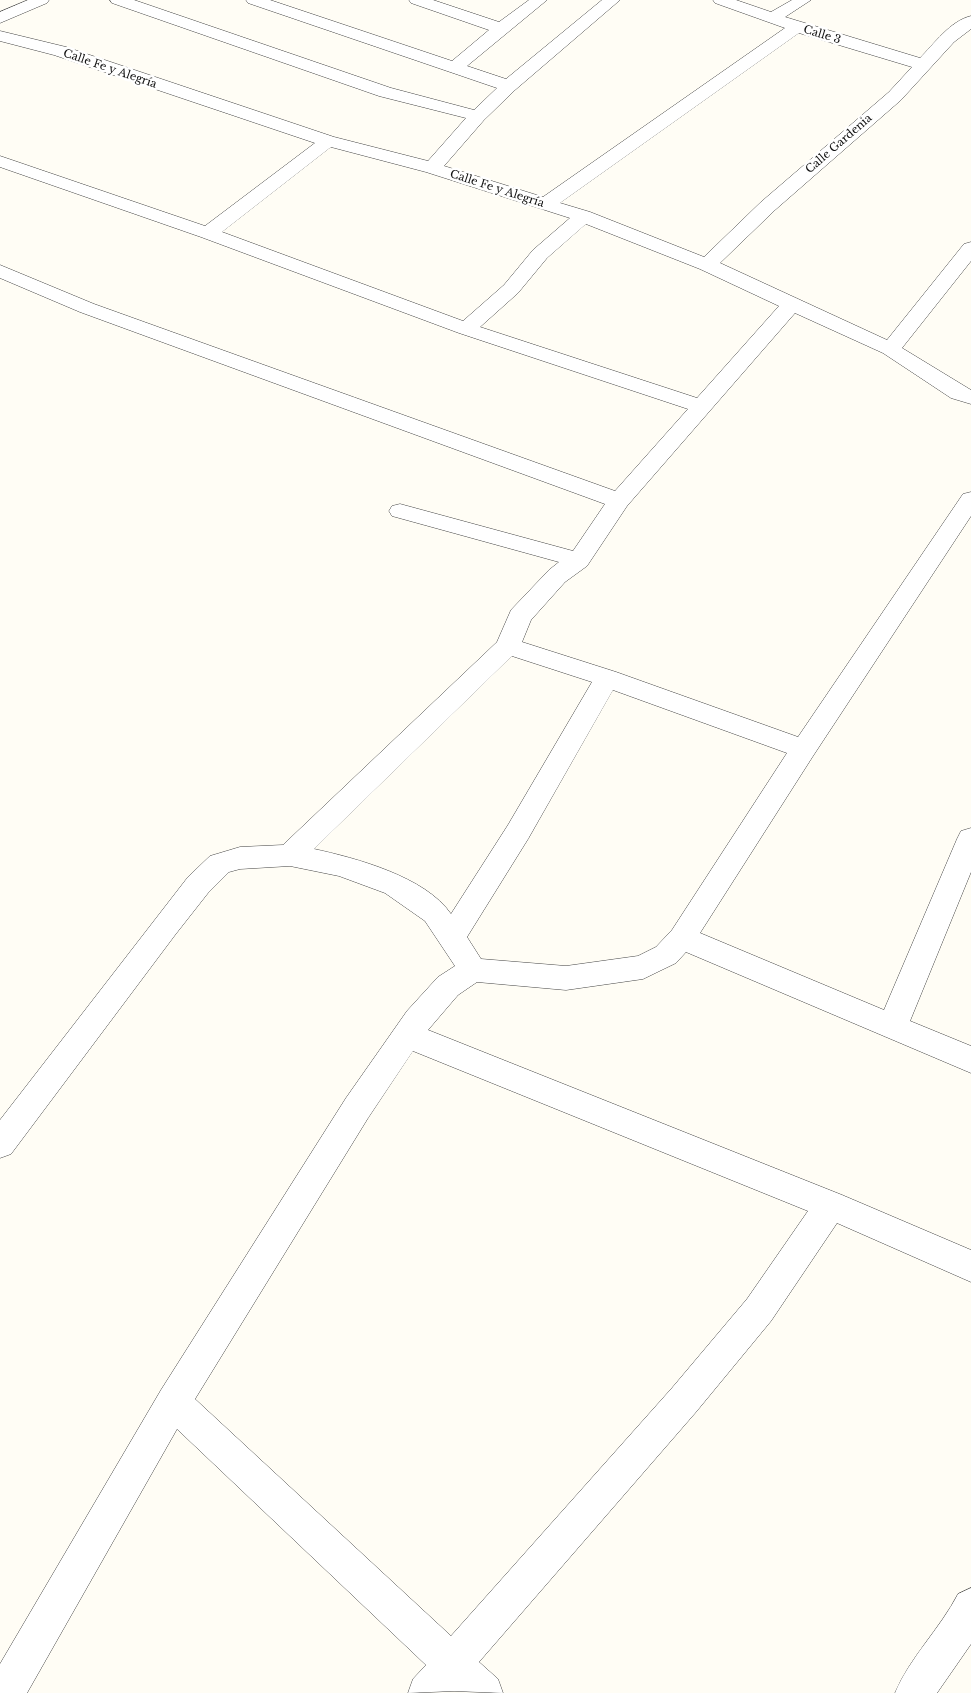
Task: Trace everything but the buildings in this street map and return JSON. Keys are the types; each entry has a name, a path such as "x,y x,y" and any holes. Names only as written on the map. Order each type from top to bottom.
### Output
{"street":[{"path":"0,18 41,0"},
{"path":"118,0 385,92 478,116"},
{"path":"254,0 509,86"},
{"path":"417,0 501,28"},
{"path":"456,67 501,28 539,0"},
{"path":"432,168 478,116 509,86 612,0"},
{"name":"Calle 3","path":"721,0 797,27 924,65"},
{"path":"773,18 803,0"},
{"name":"Calle Gardenia","path":"706,265 775,200 895,96 948,38 971,21"},
{"path":"546,204 797,27"},
{"name":"Calle Fe y Alegría","path":"0,36 60,51 328,142 432,168 583,216 706,265 890,349 958,393 971,398"},
{"path":"208,233 328,142"},
{"path":"0,161 208,233 466,329 702,406"},
{"path":"466,329 512,289 540,254 583,216"},
{"path":"890,349 971,248"},
{"path":"0,271 87,308 619,501"},
{"path":"290,855 508,646 520,616 557,576 579,560 619,501 791,305"},
{"path":"5,1693 173,1402 357,1108 418,1020 448,986 473,970 514,972 566,978 643,966 666,955 682,938 804,749 971,499"},
{"path":"400,511 579,560"},
{"path":"508,646 607,678 804,749"},
{"path":"452,937 518,832 607,678"},
{"path":"892,1027 971,838"},
{"path":"0,1144 198,885 220,864 240,858 290,855 341,866 395,885 435,913 473,970"},
{"path":"682,938 971,1060"},
{"path":"407,1035 831,1205 971,1266"},
{"path":"427,1693 684,1400 760,1310 831,1205"},
{"path":"173,1402 484,1693"},
{"path":"914,1693 964,1621 971,1607"}]}
